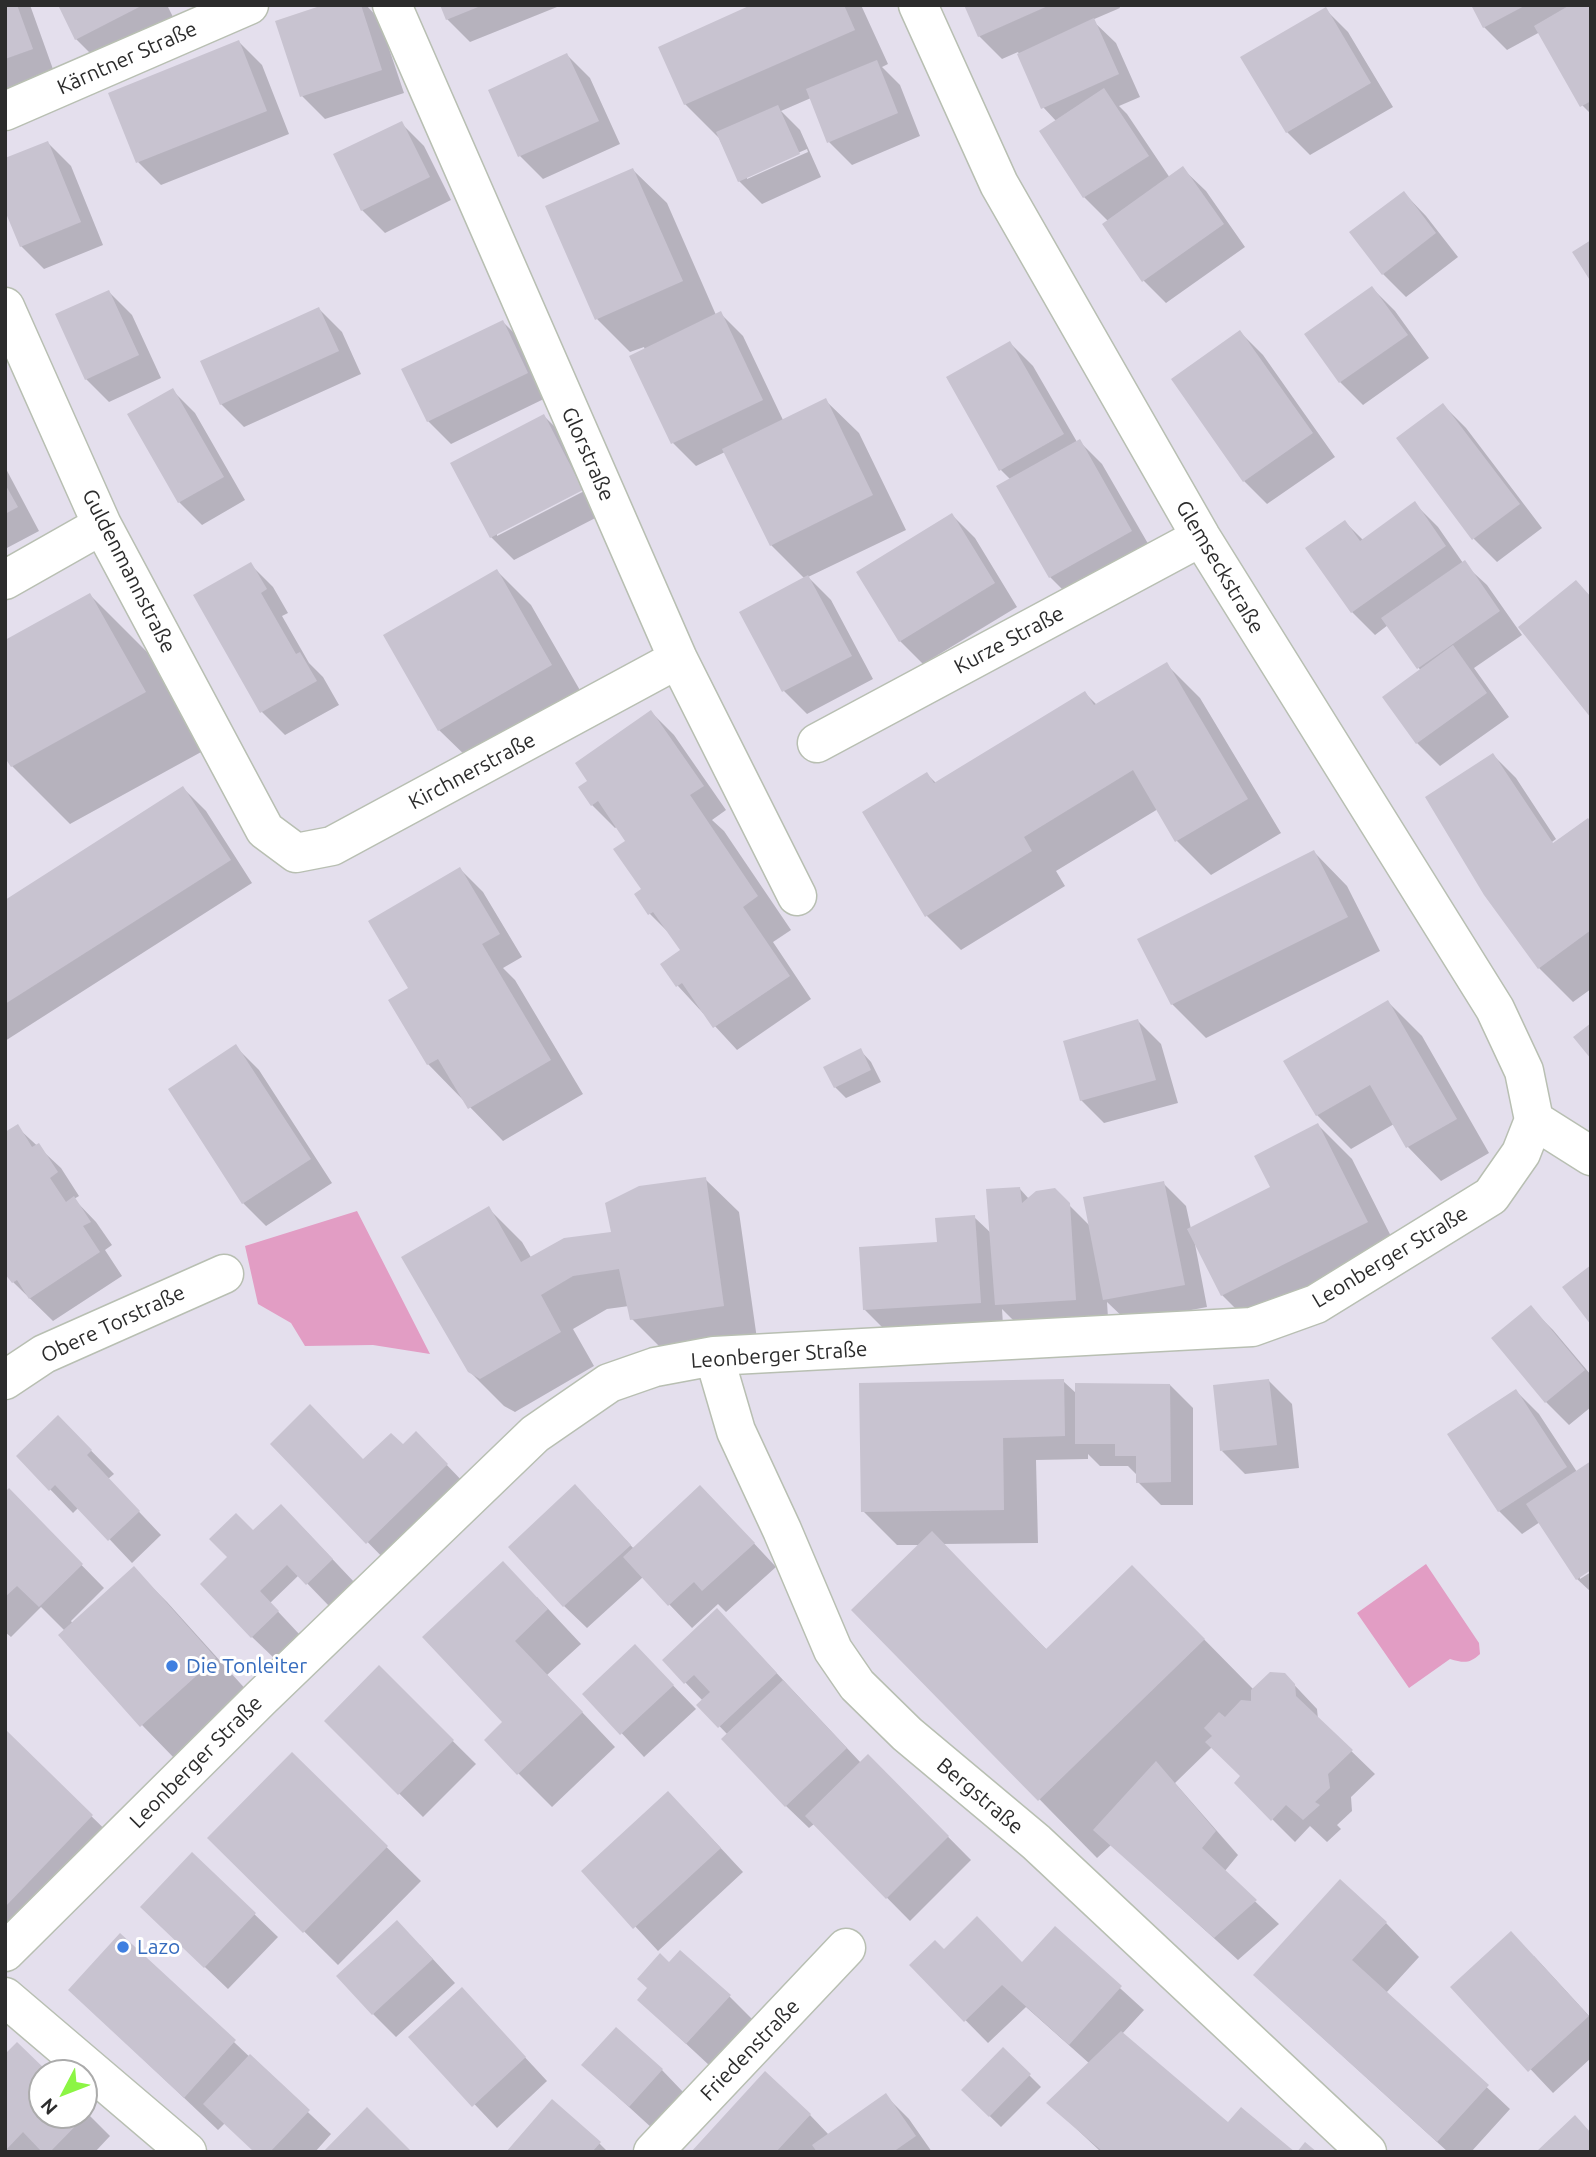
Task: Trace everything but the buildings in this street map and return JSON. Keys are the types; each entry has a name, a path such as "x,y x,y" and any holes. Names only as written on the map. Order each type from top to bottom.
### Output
{"street":[{"name":"Kärntner Straße","path":"5,111 249,5"},
{"name":"Glorstraße","path":"392,5 678,659 797,896"},
{"name":"Glemseckstraße","path":"918,5 999,184 1201,537 1495,1009 1524,1070 1534,1120"},
{"name":"Guldenmannstraße","path":"5,307 102,525 265,830"},
{"path":"5,580 102,525"},
{"name":"Kurze Straße","path":"817,743 1201,537"},
{"name":"Kirchnerstraße","path":"265,830 296,853 332,846 678,659"},
{"path":"1534,1120 1591,1156"},
{"name":"Leonberger Straße","path":"5,1952 261,1698 536,1434 609,1383 655,1367 714,1356 1252,1327 1316,1304 1491,1196 1521,1153 1534,1120"},
{"name":"Obere Torstraße","path":"5,1380 44,1354 224,1274"},
{"name":"Bergstraße","path":"714,1356 736,1431 833,1650 857,1685 917,1742 1036,1842 1367,2152"},
{"name":"Friedenstraße","path":"653,2152 846,1948"},
{"path":"5,1997 187,2152"}],"shaded area":[{"path":"357,1211 430,1354 373,1345 305,1346 291,1323 258,1304 245,1246"},
{"path":"1426,1564 1479,1643 1480,1654 1466,1662 1450,1659 1409,1688 1357,1613"}],"place":[{"name":"Die Tonleiter","path":"172,1666"},
{"name":"Lazo","path":"123,1947"}]}
